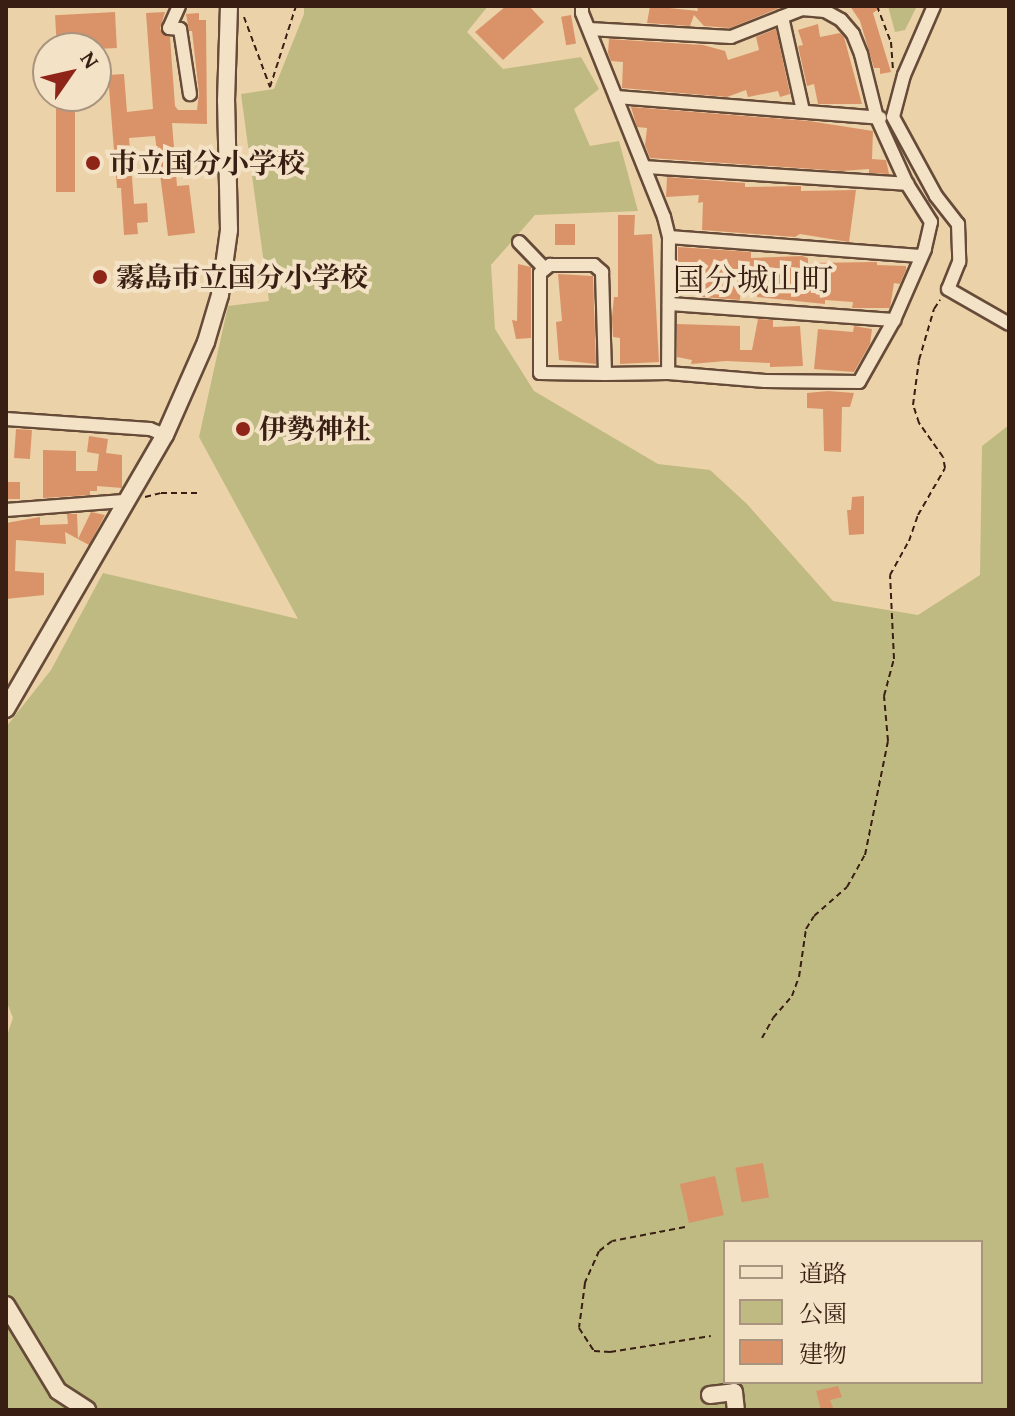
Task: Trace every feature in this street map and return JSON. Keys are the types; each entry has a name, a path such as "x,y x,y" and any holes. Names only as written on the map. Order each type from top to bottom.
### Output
{"street":[{"path":"179,6 169,28 180,29 190,94"},
{"path":"582,6 669,237 668,373"},
{"path":"934,6 904,75 893,117 936,196 958,224 959,262 948,289 1009,324"},
{"path":"6,709 165,435 192,378 220,295 229,230 226,101 229,8"},
{"path":"589,29 731,37 809,9 841,20 853,34 861,54 877,118 907,184 931,222 894,320 859,382 765,381 668,373 605,374 540,373 540,273 550,265 594,265 602,272 605,374"},
{"path":"782,17 803,111"},
{"path":"616,97 893,117"},
{"path":"645,167 907,184"},
{"path":"669,237 920,256"},
{"path":"519,242 545,269"},
{"path":"669,304 894,320"},
{"path":"6,419 150,429 165,435"},
{"path":"6,510 124,501"},
{"path":"6,1305 58,1391 87,1410"},
{"path":"710,1395 734,1392 736,1410"}],"path":[{"path":"229,8 243,16 270,87 296,6"},
{"path":"877,6 891,42 893,72"},
{"path":"762,1038 773,1018 792,996 799,977 806,929 814,916 847,887 865,855 888,741 884,696 894,659 890,575 909,541 918,515 945,468 943,457 919,423 913,405 919,360 934,309 948,289"},
{"path":"124,501 161,493 199,493"},
{"path":"685,1227 612,1241 599,1251 585,1283 579,1328 594,1351 610,1352 711,1336"}],"green space":[{"path":"304,6 488,6 467,32 503,69 581,57 599,89 574,109 590,146 619,141 638,211 535,215 491,265 495,329 534,391 658,464 710,470 747,504 833,601 918,615 980,575 982,446 1009,425 1009,1410 6,1410 6,1038 13,1018 6,1000 6,727 51,670 103,573 298,619 199,437 228,306 269,301 241,94 274,89 304,14"},
{"path":"888,6 917,6 905,30 895,32"}],"building":[{"path":"506,6 529,6 544,22 503,60 475,32"},
{"path":"650,6 698,11 697,6 784,6 730,28 704,26 694,15 690,26 647,23"},
{"path":"850,6 883,6 873,13 891,72 880,74 880,68 874,68 860,21"},
{"path":"115,12 117,48 112,48 112,32 56,32 55,15"},
{"path":"165,12 160,29 170,37 175,106 178,110 197,110 199,93 192,31 189,31 186,14 199,13 199,20 206,20 207,124 172,123 177,186 189,185 195,233 168,236 155,136 129,138 134,204 147,203 148,222 137,223 138,234 124,235 111,112 112,75 124,74 127,112 153,109 146,13"},
{"path":"571,15 576,44 566,45 561,17"},
{"path":"818,24 820,37 840,33 844,37 862,104 818,104 814,84 807,86 798,46 803,45 798,30"},
{"path":"776,29 790,94 780,97 778,91 748,97 746,90 727,97 622,88 623,62 611,61 608,53 609,39 703,45 725,51 728,60 759,50 756,37"},
{"path":"631,107 809,121 873,131 872,159 886,160 889,174 869,173 869,169 842,171 650,158 645,145 647,128 637,127"},
{"path":"56,112 75,112 75,192 56,192"},
{"path":"667,177 745,183 745,187 801,186 801,191 856,190 849,242 800,234 795,237 702,230 703,202 698,203 699,195 666,197"},
{"path":"618,215 635,215 634,235 652,234 659,362 620,364 620,338 613,337 612,318 614,297 618,297"},
{"path":"555,224 575,224 575,245 555,245"},
{"path":"678,247 751,252 751,258 802,256 808,258 808,263 877,262 877,265 906,266 906,270 900,284 894,283 890,308 852,308 853,302 825,300 825,304 757,297 760,274 741,272 740,300 702,297 703,271 678,265"},
{"path":"518,264 531,267 531,338 516,339 512,320 517,321"},
{"path":"558,274 593,276 596,364 559,360 556,322 562,321"},
{"path":"758,319 773,320 773,327 800,326 803,366 770,367 770,363 726,361 691,364 692,360 677,357 677,324 740,326 740,350 752,350"},
{"path":"854,326 872,329 870,344 854,372 814,369 818,329 853,332"},
{"path":"807,393 854,393 850,407 842,407 841,452 824,451 823,409 807,408"},
{"path":"16,429 32,430 30,459 14,458"},
{"path":"89,436 108,439 106,453 122,455 122,488 97,486 97,491 90,491 90,495 43,498 43,450 76,451 76,471 97,471 99,454 87,452"},
{"path":"6,482 20,482 20,499 6,499"},
{"path":"864,496 864,534 849,535 847,510 851,510 852,497"},
{"path":"91,512 105,515 89,545 65,532 66,544 16,540 15,571 44,573 44,595 6,599 6,523 40,517 40,525 68,524 67,514 77,514 78,539"},
{"path":"763,1163 769,1197 742,1202 735,1168"},
{"path":"715,1176 724,1215 689,1223 680,1184"},
{"path":"838,1386 842,1397 830,1400 834,1410 821,1410 816,1391"}],"place":[{"name":"市立国分小学校","path":"93,163"},
{"name":"霧島市立国分小学校","path":"100,277"},
{"name":"伊勢神社","path":"243,429"}],"district":[{"name":"国分城山町","path":"753,280"}]}
